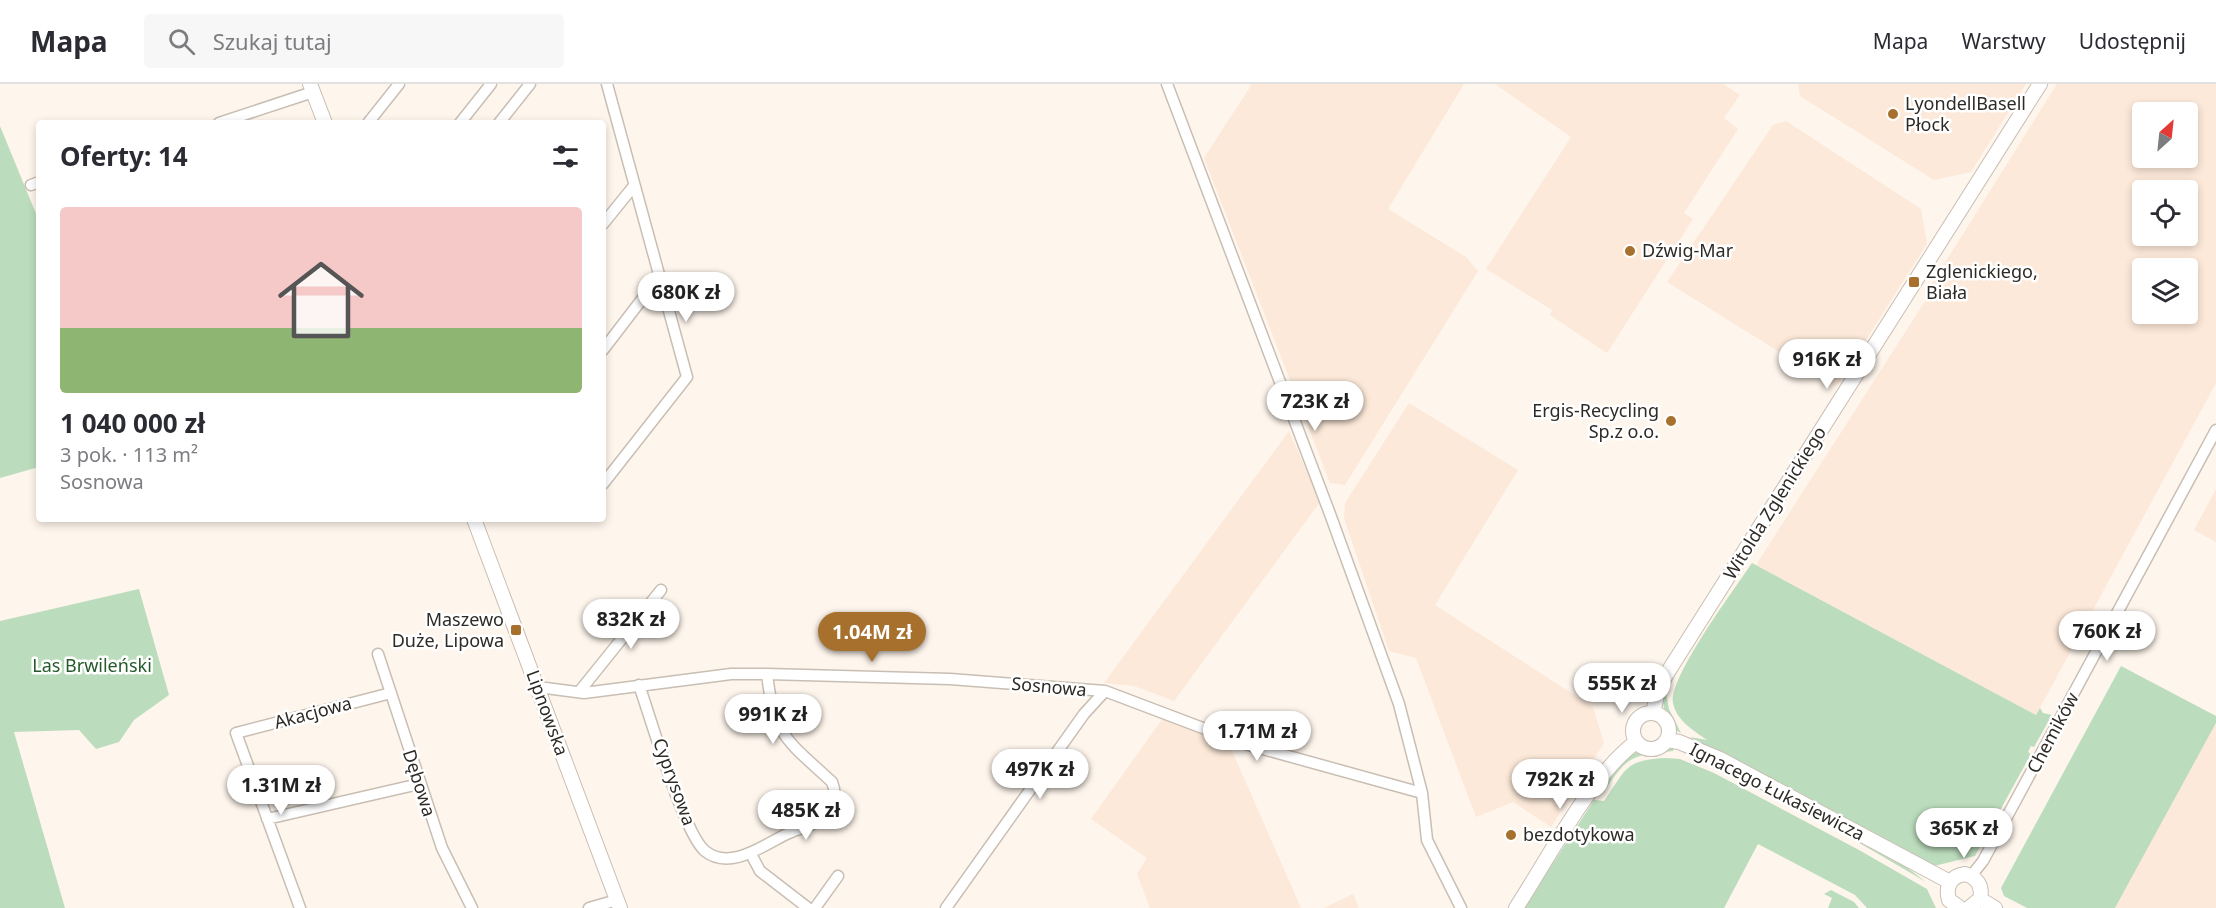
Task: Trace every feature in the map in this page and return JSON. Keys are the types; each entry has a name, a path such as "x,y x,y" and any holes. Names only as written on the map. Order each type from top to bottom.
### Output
{"main road":[{"name":"Witolda Zglenickiego","path":"1653,713 1659,686 2040,84"},
{"path":"311,88 324,120"},
{"name":"Lipnowska","path":"475,522 618,904"},
{"path":"1653,713 1662,717 1668,725 1667,741 1659,748 1649,749 1636,742 1633,728 1635,722 1640,717 1653,713"},
{"name":"Ignacego Łukasiewicza","path":"1667,741 1679,742 1720,759 1950,882"},
{"path":"1516,908 1598,780 1618,755 1636,742"},
{"path":"1964,906 1979,883 1971,876 1959,875 1950,882 1947,894 1964,906 1995,908"}],"street":[{"path":"370,120 399,84"},
{"path":"462,120 491,84"},
{"path":"501,120 530,84"},
{"path":"606,480 687,377 633,187 607,84"},
{"path":"1167,84 1389,677 1422,793 1427,840 1461,908"},
{"path":"227,120 311,88"},
{"path":"606,220 633,187"},
{"path":"606,346 659,277"},
{"name":"Chemików","path":"1971,876 1994,841 2216,430"},
{"path":"579,692 660,590"},
{"name":"Dębowa","path":"378,654 442,848 472,908"},
{"name":"Sosnowa","path":"538,687 579,692 731,674 767,674 950,679 1105,691 1245,744 1422,793"},
{"path":"767,674 777,725 784,736 832,782 836,791 835,801 822,819 775,839 751,854 760,871 808,908"},
{"name":"Cyprysowa","path":"639,685 672,784 696,841 710,855 730,857 751,854"},
{"path":"946,908 1084,714 1105,691"},
{"name":"Akacjowa","path":"267,819 236,734 390,693"},
{"path":"300,908 267,819 419,784"},
{"path":"815,908 838,876"},
{"path":"588,908 618,904"}],"shaded area":[{"path":"1252,84 1464,84 1388,209 1466,257 1478,271 1345,485 1330,483 1204,158"},
{"path":"1495,84 1723,84 1740,95 1724,118 1738,129 1684,213 1693,219 1607,353 1550,315 1552,310 1486,269 1571,137"},
{"path":"1798,84 2026,84 1971,172 1934,180 1800,96"},
{"path":"2057,84 2216,84 2216,383 2036,715 1756,565 1929,295 1926,293"},
{"path":"1786,121 1921,209 1927,244 1836,387 1667,282 1773,125"},
{"path":"1409,403 1518,470 1435,605 1593,707 1604,743 1551,827 1513,802 1476,817 1416,658 1389,651 1344,518 1345,503"},
{"path":"1289,431 1320,502 1174,701 1134,686 1104,683"},
{"path":"2216,489 2216,542 2194,530"},
{"path":"1163,718 1229,744 1301,908 1150,908 1137,874 1147,858 1091,819"},
{"path":"2216,723 2216,908 2115,908"},
{"path":"1353,894 1359,908 1324,908"}],"green space":[{"path":"0,126 36,214 36,468 0,478"},
{"path":"1752,563 2036,715 2040,708 2043,713 2052,715 2034,747 2031,746 2028,752 2031,754 1975,856 1934,866 1690,737 1707,740 1678,715 1673,703 1674,691 1692,654"},
{"name":"Las Brwileński","path":"139,589 169,695 134,720 119,742 96,749 79,730 14,732 65,908 0,908 0,621"},
{"path":"1685,657 1666,693 1669,709 1681,733 1670,723 1664,711 1663,702 1667,686"},
{"path":"2121,666 2216,716 2216,723 2115,908 2027,908 2004,896 2001,888"},
{"path":"1674,748 1673,751 1647,754 1631,760 1618,772 1603,793 1596,794 1629,756 1637,752 1652,753"},
{"path":"1685,752 1720,766 1827,823 1826,825 1720,767"},
{"path":"1666,758 1680,759 1714,773 1859,850 1927,889 1936,908 1867,908 1855,895 1758,844 1724,908 1524,908 1594,800 1604,801 1623,773 1634,764"},
{"path":"1851,838 1901,863 1926,882"},
{"path":"1831,890 1854,902 1859,908 1828,908 1832,898 1824,894"}],"place":[{"name":"LyondellBasell Płock","path":"1893,114"},
{"name":"Dźwig-Mar","path":"1630,251"},
{"name":"Zglenickiego, Biała","path":"1914,282"},
{"name":"Ergis-Recycling Sp.z o.o.","path":"1671,421"},
{"name":"Maszewo Duże, Lipowa","path":"516,630"},
{"name":"bezdotykowa","path":"1511,835"}]}
